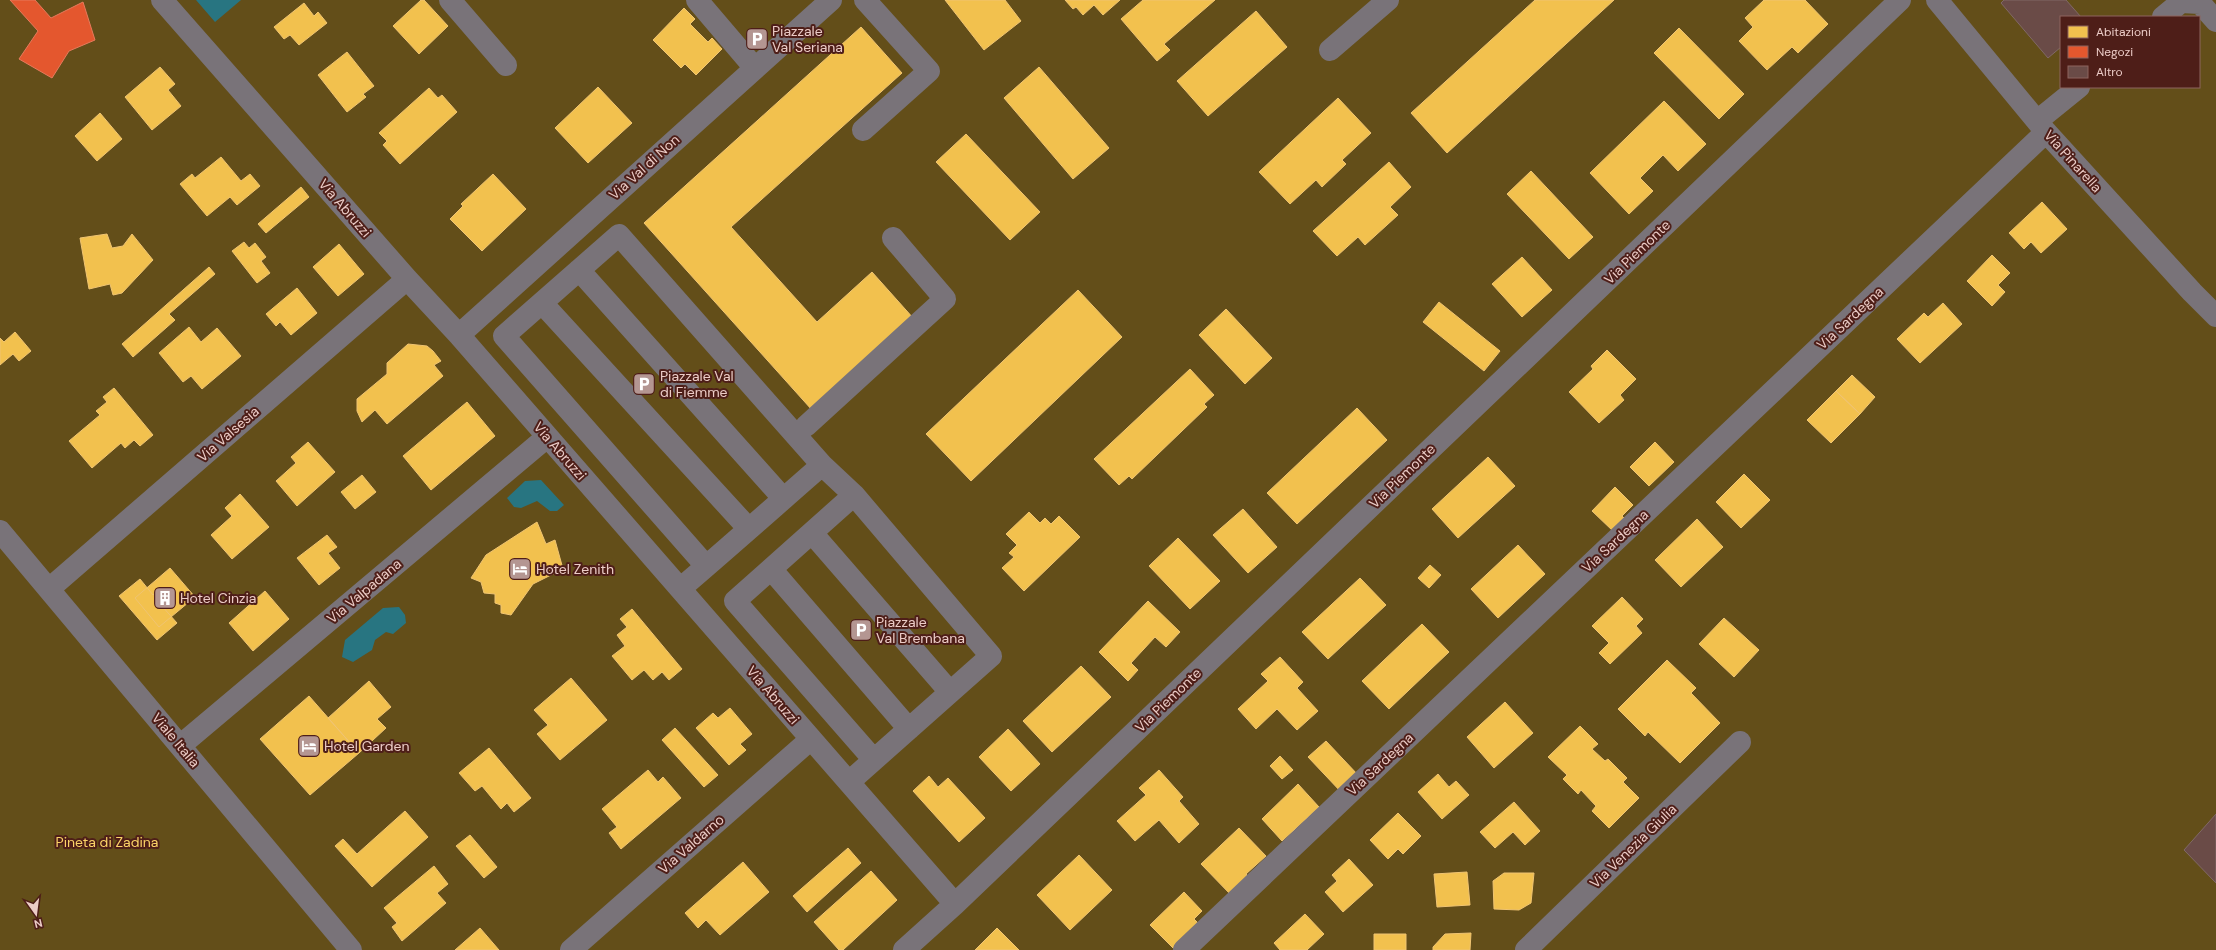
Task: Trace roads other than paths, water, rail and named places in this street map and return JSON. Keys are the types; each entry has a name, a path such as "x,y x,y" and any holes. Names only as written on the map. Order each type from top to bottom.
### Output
{"street":[{"name":"Via Abruzzi","path":"162,0 407,279 459,335 680,588 700,600 712,624 955,904"},
{"path":"450,0 506,65"},
{"path":"697,0 754,67"},
{"name":"Via Val di Non","path":"459,335 754,67 831,0"},
{"path":"863,130 929,71 865,0"},
{"path":"1330,50 1388,0"},
{"name":"Via Piemonte","path":"904,950 955,904 1900,0"},
{"name":"Via Pinarella","path":"1937,0 2042,127 2216,316"},
{"path":"2164,16 2181,2 2202,2 2216,21"},
{"name":"Via Sardegna","path":"1184,950 2042,127 2078,88"},
{"path":"597,209 822,465 854,495 991,656 849,782"},
{"path":"619,235 504,336 706,566"},
{"path":"806,426 945,299 893,238"},
{"path":"579,270 783,498"},
{"name":"Via Valsesia","path":"49,589 407,279"},
{"path":"542,303 749,529"},
{"name":"Via Valpadana","path":"180,744 547,437"},
{"path":"680,588 822,465"},
{"path":"712,624 735,601 854,495"},
{"name":"Viale Italia","path":"0,531 180,744 351,950"},
{"path":"812,533 950,692"},
{"path":"771,569 909,729"},
{"path":"735,601 874,760"},
{"name":"Via Valdarno","path":"571,950 811,739"},
{"name":"Via Venezia Giulia","path":"1526,950 1740,742"}],"water":[{"path":"196,0 241,0 215,22"},
{"path":"541,480 564,505 557,511 550,511 537,501 521,508 514,507 507,498 525,481"},
{"path":"399,607 405,615 406,623 393,634 386,632 375,640 372,650 353,662 342,657 345,640 383,608"}],"place":[{"name":"Piazzale Val Seriana","path":"757,39"},
{"name":"Piazzale Val di Fiemme","path":"644,384"},
{"name":"Hotel Zenith","path":"520,569"},
{"name":"Hotel Cinzia","path":"165,598"},
{"name":"Piazzale Val Brembana","path":"861,630"},
{"name":"Hotel Garden","path":"309,746"}],"park label":[{"name":"Pineta di Zadina","path":"107,842"}]}
